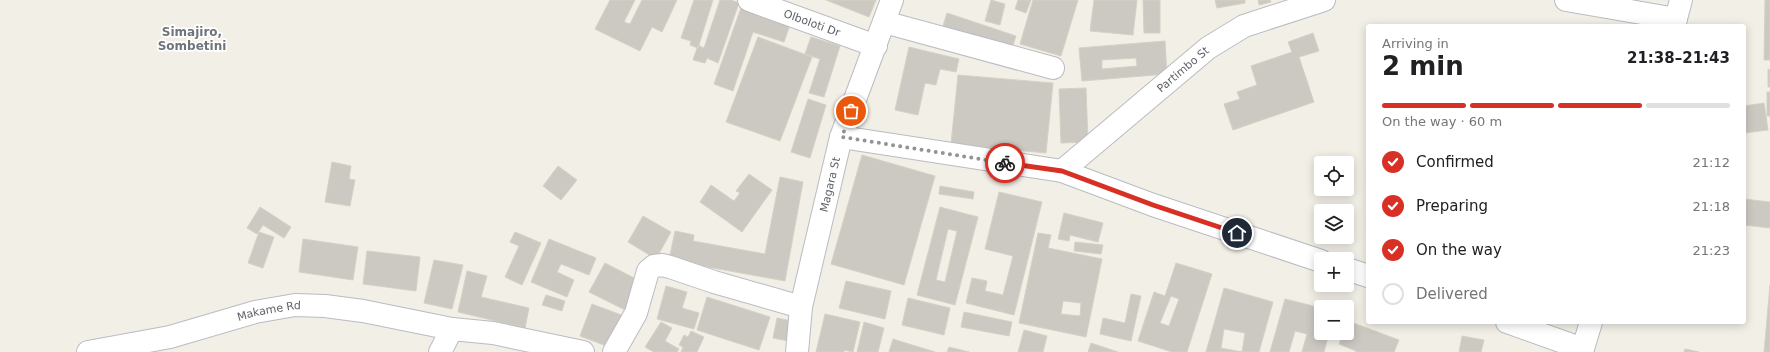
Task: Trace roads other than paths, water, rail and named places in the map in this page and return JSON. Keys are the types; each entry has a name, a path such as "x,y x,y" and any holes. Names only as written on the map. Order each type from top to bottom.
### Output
{"street":[{"name":"Olboloti Dr","path":"749,0 876,46"},
{"name":"Magara St","path":"797,352 801,307 842,137 892,0"},
{"name":"Partimbo St","path":"1062,171 1208,48 1244,26 1324,0"},
{"path":"1566,0 1677,15"},
{"path":"884,22 1053,68"},
{"path":"842,137 1062,171 1153,205 1314,259"},
{"path":"614,352 636,313 648,271 654,266 662,265 670,267 801,307"},
{"path":"1354,271 1366,275"},
{"name":"Makame Rd","path":"88,352 170,337 254,312 295,305 325,306 363,311 452,329 493,333 583,352"},
{"path":"1512,324 1583,351 1590,324"},
{"path":"440,352 452,329"}],"district":[{"name":"Simajiro, Sombetini","path":"192,39"}]}
